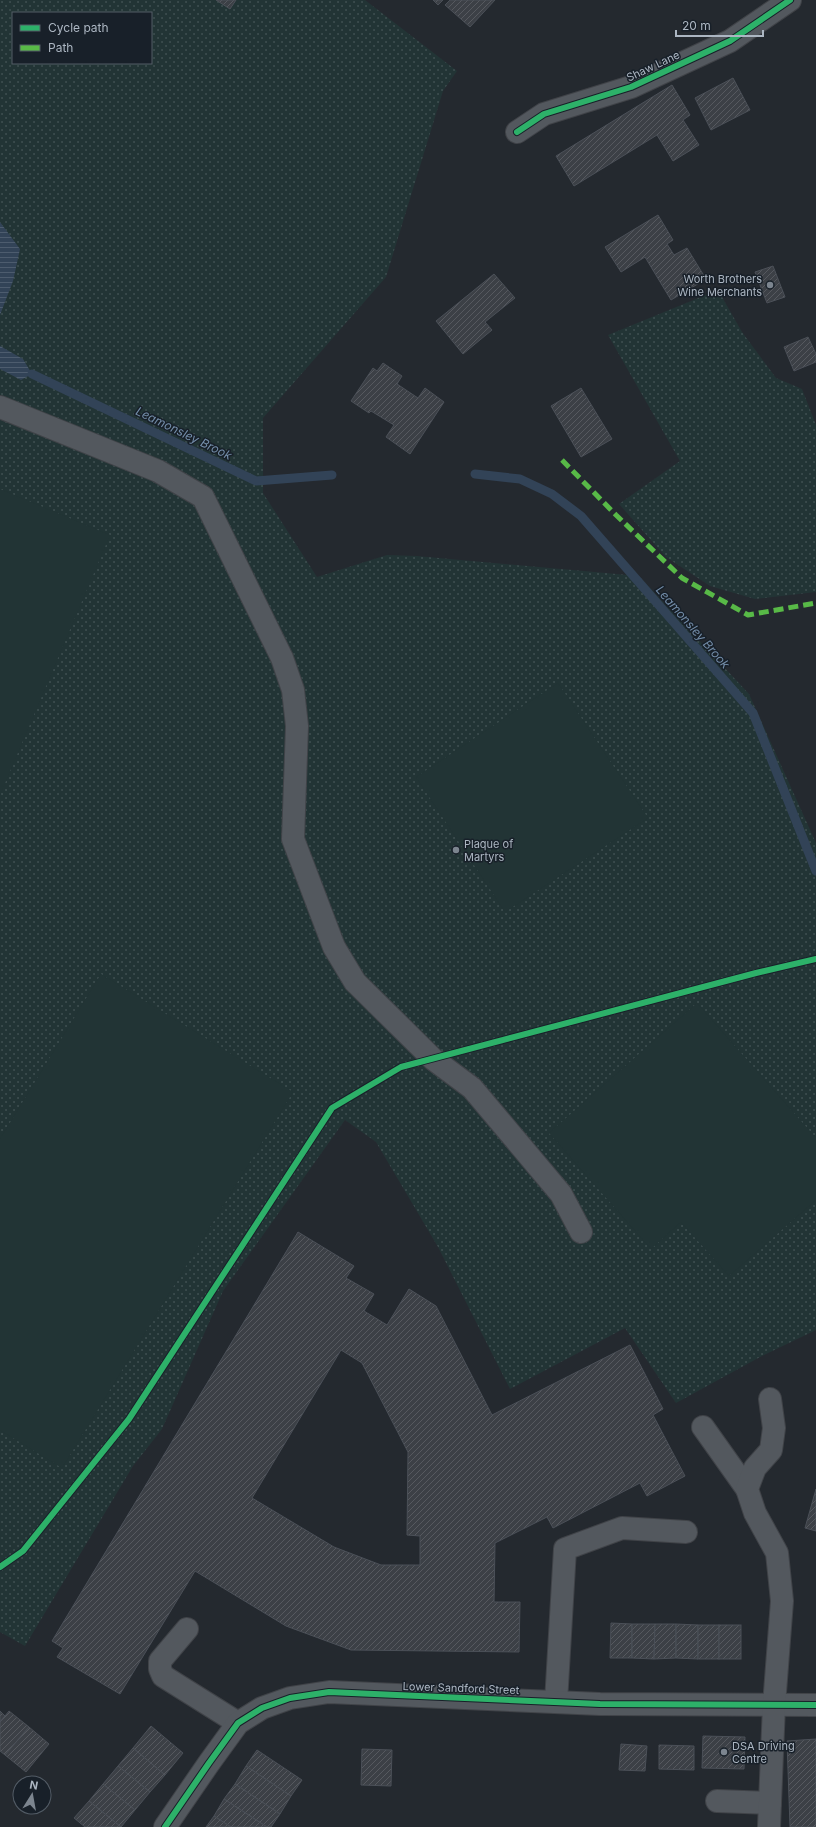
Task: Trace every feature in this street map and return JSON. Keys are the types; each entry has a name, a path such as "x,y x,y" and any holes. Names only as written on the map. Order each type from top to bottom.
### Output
{"street":[{"name":"Shaw Lane","path":"517,132 544,114 631,88 730,41 790,0"},
{"path":"0,407 158,471 203,497 282,658 293,690 297,726 293,838 334,947 355,982 433,1059 472,1088 561,1194 581,1232"},
{"path":"747,1489 755,1468 771,1450 774,1428 770,1400"},
{"path":"703,1427 747,1489 755,1513 777,1553 782,1601 774,1704 769,1827"},
{"path":"556,1702 565,1549 622,1528 686,1532"},
{"path":"187,1629 160,1661 160,1669 163,1676 238,1723"},
{"name":"Lower Sandford Street","path":"165,1827 238,1723 262,1708 290,1698 330,1692 556,1702 816,1705"},
{"path":"717,1801 770,1803"}],"shaded area":[{"path":"0,0 365,0 457,71 443,91 386,277 263,418 263,493 317,577 387,555 417,556 639,576 749,694 816,843 816,1330 762,1356 676,1403 625,1328 510,1389 438,1247 376,1142 345,1120 223,1291 162,1429 133,1466 25,1646 0,1632"},
{"path":"718,290 742,332 776,378 802,389 816,425 816,592 755,599 710,586 666,557 619,504 680,461 608,335"},
{"path":"0,489 110,535 0,795"},
{"path":"558,683 648,818 505,912 416,777"},
{"path":"101,974 293,1092 62,1468 0,1430 0,1139"},
{"path":"697,1003 816,1138 816,1200 729,1276 681,1222 651,1249 549,1133"}],"water":[{"path":"0,222 20,249 13,281 0,315"},
{"path":"0,346 23,359 32,374 21,380 0,369"}],"building":[{"path":"216,0 236,0 230,9"},
{"path":"433,0 443,0 438,5"},
{"path":"450,0 495,0 470,27 445,5"},
{"path":"733,78 750,110 711,130 695,98"},
{"path":"672,85 690,115 683,120 699,145 673,161 657,135 574,186 556,156"},
{"path":"658,215 673,240 667,244 674,255 687,248 706,279 671,300 645,257 621,272 605,247"},
{"name":"Worth Brothers Wine Merchants","path":"773,266 785,297 767,303 755,272"},
{"path":"494,274 515,298 485,322 492,330 463,354 436,321"},
{"path":"808,337 816,354 816,362 794,371 784,347"},
{"path":"383,363 402,376 397,384 418,398 425,388 444,402 410,454 386,437 394,425 371,411 369,413 351,401 373,368 377,371"},
{"path":"581,388 612,439 581,457 551,406"},
{"path":"298,1232 354,1266 346,1278 374,1294 364,1311 387,1325 409,1289 436,1306 492,1415 630,1345 663,1409 653,1415 685,1476 647,1496 640,1483 553,1528 547,1517 495,1543 494,1602 520,1602 519,1652 351,1650 286,1626 195,1571 120,1694 57,1657 63,1648 52,1641","holes":["341,1350 362,1363 408,1452 407,1535 420,1536 420,1565 381,1565 334,1547 252,1498"]},
{"path":"816,1489 816,1531 805,1528"},
{"path":"611,1623 632,1624 632,1658 610,1658"},
{"path":"632,1624 655,1624 654,1659 632,1658"},
{"path":"655,1624 676,1624 676,1658 654,1659"},
{"path":"676,1624 698,1625 698,1659 676,1658"},
{"path":"698,1625 719,1625 719,1659 698,1659"},
{"path":"719,1625 741,1625 741,1659 719,1659"},
{"path":"0,1711 5,1716 0,1722"},
{"path":"9,1711 29,1727 5,1755 0,1751 0,1722"},
{"path":"151,1726 183,1753 165,1775 133,1748"},
{"path":"29,1727 49,1744 26,1772 5,1755"},
{"name":"DSA Driving Centre","path":"703,1736 745,1737 744,1769 702,1768"},
{"path":"816,1739 816,1827 790,1827 787,1741"},
{"path":"621,1744 647,1746 645,1771 619,1770"},
{"path":"659,1745 694,1746 694,1770 659,1769"},
{"path":"133,1748 165,1775 150,1792 118,1766"},
{"path":"362,1749 392,1750 391,1786 361,1785"},
{"path":"257,1750 302,1780 291,1796 246,1766"},
{"path":"118,1766 150,1792 135,1810 103,1784"},
{"path":"246,1766 291,1796 280,1814 235,1784"},
{"path":"103,1784 135,1810 121,1827 89,1801"},
{"path":"235,1784 280,1814 271,1827 267,1827 224,1799"},
{"path":"224,1799 267,1827 231,1827 214,1816"},
{"path":"89,1801 121,1827 85,1827 74,1818"},
{"path":"214,1816 231,1827 206,1827"}],"waterway":[{"name":"Leamonsley Brook","path":"32,374 256,481 332,475"},
{"name":"Leamonsley Brook","path":"475,474 520,479 552,494 581,516 753,713 816,871"}],"marked path":[{"path":"562,460 616,515 682,578 748,615 816,603"}],"cycle path":[{"path":"517,132 544,114 631,87 730,41 790,0"},
{"path":"0,1567 23,1551 129,1419 332,1108 401,1067 756,973 816,959"},
{"path":"165,1827 238,1723 262,1708 290,1698 329,1692 600,1704 816,1705"}],"place":[{"name":"Worth Brothers Wine Merchants","path":"770,285"},
{"name":"Plaque of Martyrs","path":"456,850"},
{"name":"DSA Driving Centre","path":"724,1752"}]}
